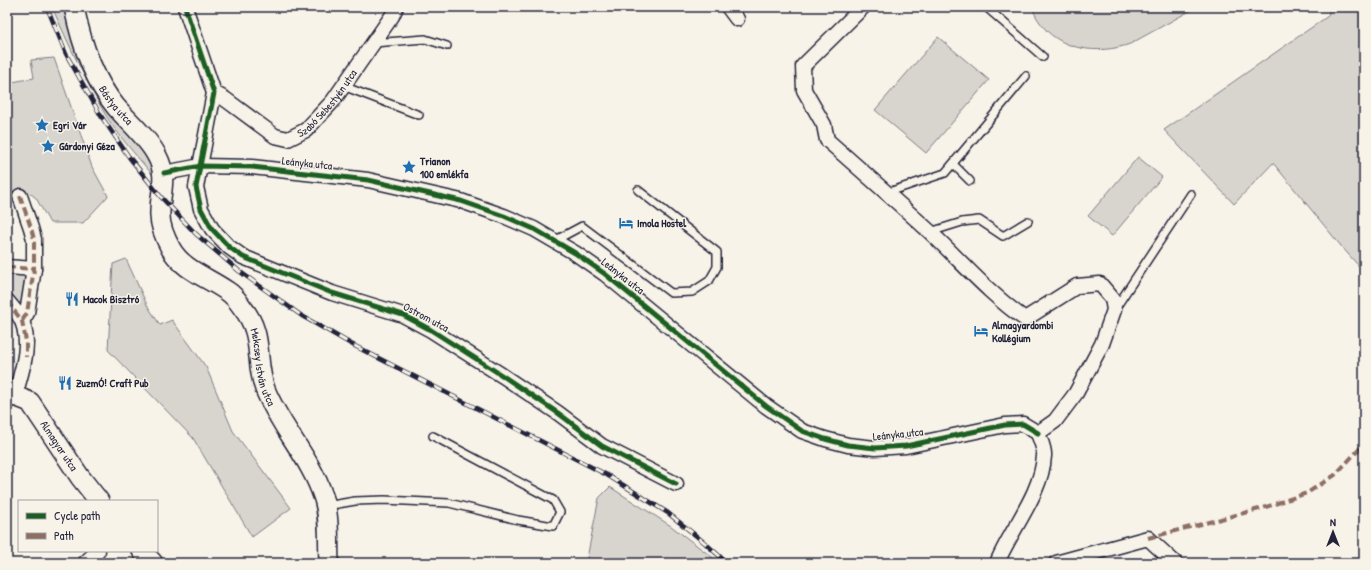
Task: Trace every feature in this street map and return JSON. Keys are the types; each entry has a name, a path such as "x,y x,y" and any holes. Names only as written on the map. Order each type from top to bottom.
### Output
{"street":[{"name":"Bástya utca","path":"74,7 87,56 98,80 114,105 147,141 158,156 164,173 161,197"},
{"path":"185,7 214,93"},
{"name":"Szabó Sebestyén utca","path":"214,93 225,98 275,136 288,139 306,130 333,101 392,16 396,7"},
{"path":"728,7 737,19"},
{"path":"864,7 803,66 804,90 824,125 827,140 930,232 984,286 1008,307 1025,319 1077,286 1100,284 1112,298 1114,310 1102,344 1076,393 1055,420 1038,433 1044,455 1039,480 1023,516 1002,551 998,563"},
{"name":"Ostrom utca","path":"214,93 196,187 201,209 212,229 228,247 243,257 332,293 403,315 431,330 503,376 558,413 602,446 676,484"},
{"name":"Leányka utca","path":"164,173 201,166 252,167 368,180 461,201 504,216 534,229 605,274 766,406 802,431 848,445 875,448 906,446 1005,425 1023,424 1038,433"},
{"path":"20,196 34,239 34,269 27,313 22,321"},
{"name":"Mekcsey István utca","path":"161,197 161,227 171,249 177,258 192,271 228,291 252,321 258,341 264,387 272,405 303,454 316,478 326,506 329,563"},
{"path":"7,267 34,269"},
{"path":"7,301 22,321 26,341 26,357 11,397"},
{"name":"Almagyar utca","path":"11,397 30,402 76,471 98,500"},
{"path":"1056,563 1148,538 1175,563"},
{"path":"85,563 97,552"},
{"path":"143,552 153,563"}],"lane":[{"path":"986,7 1043,57"},
{"path":"373,43 425,39 448,46"},
{"path":"886,193 944,173 1026,76"},
{"path":"343,86 419,115"},
{"path":"953,164 970,181"},
{"path":"554,241 582,226 670,293 692,292 710,281 717,267 717,252 638,190"},
{"path":"1114,310 1191,194"},
{"path":"930,232 962,222 979,220 1004,236 1028,221"},
{"path":"326,506 355,501 384,500 449,503 518,520 553,526 560,512 553,500 433,436"}],"shaded area":[{"path":"52,7 74,7 76,18 162,186 111,124 77,61"},
{"path":"1032,7 1197,7 1130,44 1105,49 1093,49 1080,48 1057,39 1047,31 1039,21"},
{"path":"1330,7 1364,7 1364,272 1273,163 1234,204 1164,130 1328,16"},
{"name":"Egri Vár","path":"7,26 12,82 34,78 31,60 54,58 92,167 108,196 83,223 50,223 36,198 31,194 7,199"},
{"path":"938,37 989,80 926,153 875,110"},
{"path":"1138,157 1162,177 1112,236 1088,216"},
{"path":"126,259 147,305 160,325 172,320 206,367 233,431 291,508 252,537 193,438 108,350 113,264"},
{"path":"7,273 25,275 22,304 18,306 7,293"},
{"path":"610,487 671,526 720,563 586,563 599,498"}],"railway":[{"path":"47,7 66,54 101,116 129,157 161,197 196,234 239,271 302,316 351,344 607,475 668,513 727,563"}],"marked path":[{"path":"20,196 34,239 34,269 27,313 22,321"},
{"path":"7,267 34,269"},
{"path":"7,301 22,321 26,341 26,357"},
{"path":"1148,538 1263,508 1307,493 1335,475 1364,444"}],"cycle path":[{"path":"185,7 214,93 196,187 201,209 212,229 229,247 243,257 332,293 403,315 431,330 503,376 558,413 602,446 676,484"},
{"path":"164,173 201,166 252,167 368,180 461,201 504,216 534,229 575,253 605,274 766,406 802,431 825,439 848,445 875,448 906,446 1005,425 1023,424 1038,433"}],"place":[{"name":"Egri Vár","path":"42,125"},
{"name":"Gárdonyi Géza","path":"48,146"},
{"name":"Trianon 100 emlékfa","path":"409,167"},
{"name":"Imola Hostel","path":"626,223"},
{"name":"Macok Bisztró","path":"72,299"},
{"name":"Almagyardombi Kollégium","path":"981,331"},
{"name":"ZuzmÓ! Craft Pub","path":"65,383"}]}
